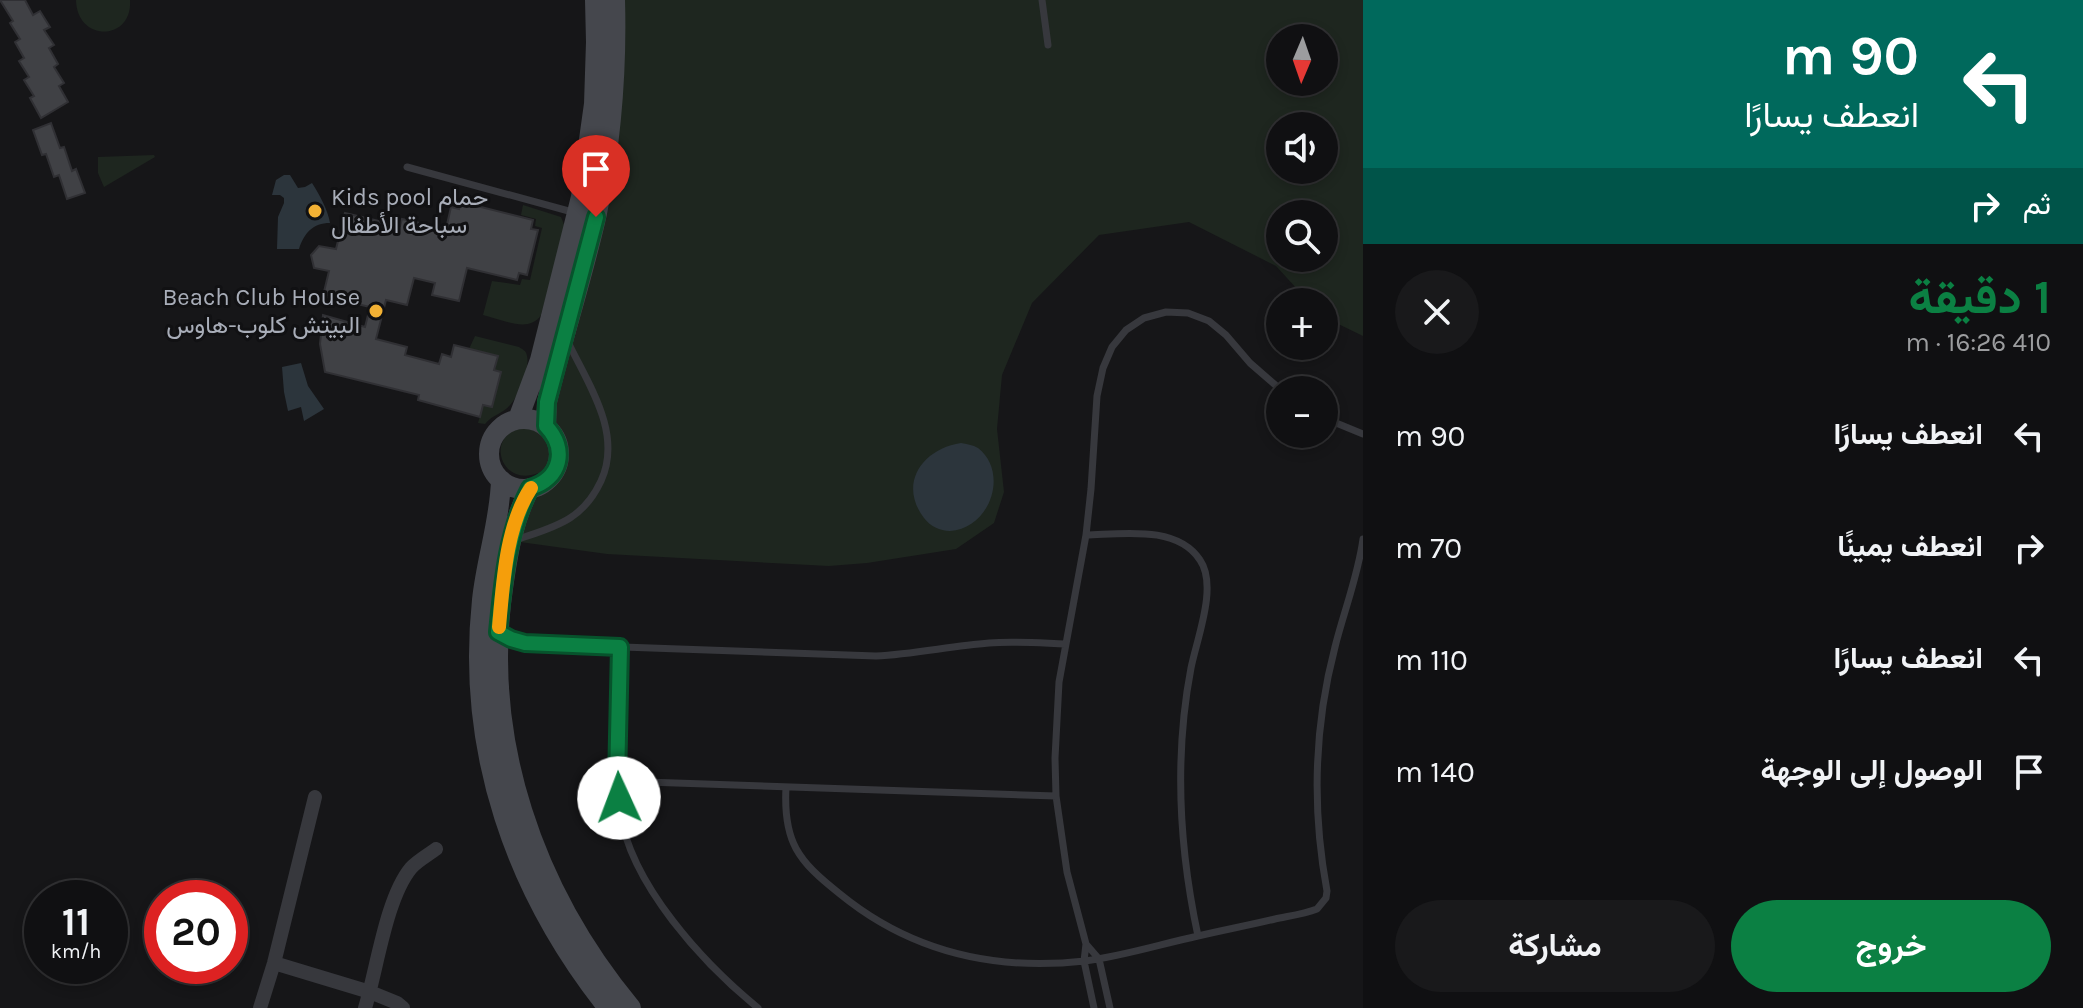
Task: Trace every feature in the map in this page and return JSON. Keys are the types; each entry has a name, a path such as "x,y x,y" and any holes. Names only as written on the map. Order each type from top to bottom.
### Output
{"street":[{"path":"546,426 547,402 596,217 605,170 614,80 615,0"},
{"path":"518,419 540,360 587,166 594,104 594,4"},
{"path":"518,419 528,419 546,426 559,449 557,467 546,481 530,488 510,486 501,480 491,466 489,448 496,432 518,419"},
{"path":"501,480 500,508 487,569 480,630 481,710 487,750 499,801 524,871 544,913 568,954 622,1007"},
{"path":"530,488 518,512 511,542 498,632 500,709 505,747 525,820 541,863 561,905 622,1007"},
{"path":"260,1008 315,797"},
{"path":"365,1008 392,905 401,884 412,866 436,849"},
{"path":"274,963 370,992 403,1008"}],"lane":[{"path":"1042,0 1048,45"},
{"path":"407,167 578,213"},
{"path":"1094,1008 1084,961 1086,944 1067,872 1056,796 1056,720 1065,644 1086,535 1097,396 1103,368 1112,347 1126,330 1144,318 1166,312 1188,313 1209,321 1266,377"},
{"path":"511,542 557,526 572,517 586,505 604,475 608,449 605,423 565,336"},
{"path":"1338,424 1363,434"},
{"path":"1086,535 1153,535 1175,539 1196,554 1207,573 1207,599 1195,645 1186,701 1180,780 1184,853 1198,936"},
{"path":"786,787 788,831 796,851 826,883 882,924 913,940 980,959 1025,963 1099,959 1317,909 1326,898 1327,891 1318,812 1320,726 1329,672 1363,539"},
{"path":"498,632 525,643 876,656 987,643 1065,644"},
{"path":"620,647 617,781 620,815 630,848 645,878 685,936 758,1008"},
{"path":"617,781 1056,796"},
{"path":"1086,944 1099,959 1110,1008"}],"shaded area":[{"path":"76,0 130,0 129,14 114,29 104,32 94,30 85,24 79,14"},
{"path":"620,0 1363,0 1363,336 1338,324 1338,288 1296,288 1282,272 1338,272 1338,200 1266,200 1266,261 1189,222 1099,235 1032,303 1002,375 997,429 1004,492 994,523 956,549 867,563 829,566 607,554 520,542 538,473 525,476 507,468 502,460 503,442 509,434 523,428 534,431 546,440 603,221"},
{"path":"154,155 104,187 98,173 98,157"},
{"name":"Kids pool حمام سباحة الأطفال","path":"290,175 298,188 312,183 330,223 310,230 299,249 277,249 278,217 284,198 272,195 276,180"},
{"path":"523,205 561,217 565,227 541,315 529,324 506,322 483,315 492,281 520,285 522,279 530,280 542,228 535,226 536,219 521,215"},
{"path":"475,336 519,347 527,356 525,374 513,401 485,424 478,423 483,405 492,407 501,373 494,370 498,356 469,349"},
{"path":"301,363 308,386 324,409 304,421 301,407 288,411 282,367"},
{"path":"961,443 978,448 987,458 994,484 985,510 976,520 964,528 943,530 926,521 913,493 914,481 925,460 935,452"}],"building":[{"path":"0,0 25,0 33,15 40,11 50,27 44,30 54,45 49,48 58,64 54,67 64,83 59,86 68,102 41,118 30,98 34,96 24,80 29,77 19,61 24,58 15,42 20,39"},
{"path":"51,123 60,148 64,147 72,171 76,169 85,193 67,199 59,175 54,177 46,154 42,155 33,130"},
{"name":"Beach Club House البيتش كلوب-هاوس","path":"461,202 533,220 531,229 538,230 527,275 519,273 517,280 467,268 459,301 432,295 435,283 414,278 407,305 386,300 376,339 407,347 405,355 439,364 442,354 451,357 454,345 498,356 494,370 501,372 492,407 483,405 480,417 418,400 419,395 325,372 320,344 323,315 365,327 370,307 323,296 329,271 314,268 311,255 319,246 336,249 345,213 400,226 402,219 446,229 451,207 459,209"}],"slow traffic":[{"path":"499,627 514,527 531,488"}],"place":[{"name":"Kids pool حمام سباحة الأطفال","path":"315,211"},
{"name":"Beach Club House البيتش كلوب-هاوس","path":"376,311"}],"route":[{"path":"596,217 547,402 546,426 559,449 557,467 546,481 530,488 518,512 505,572 498,632 525,643 620,647 619,798"}]}
